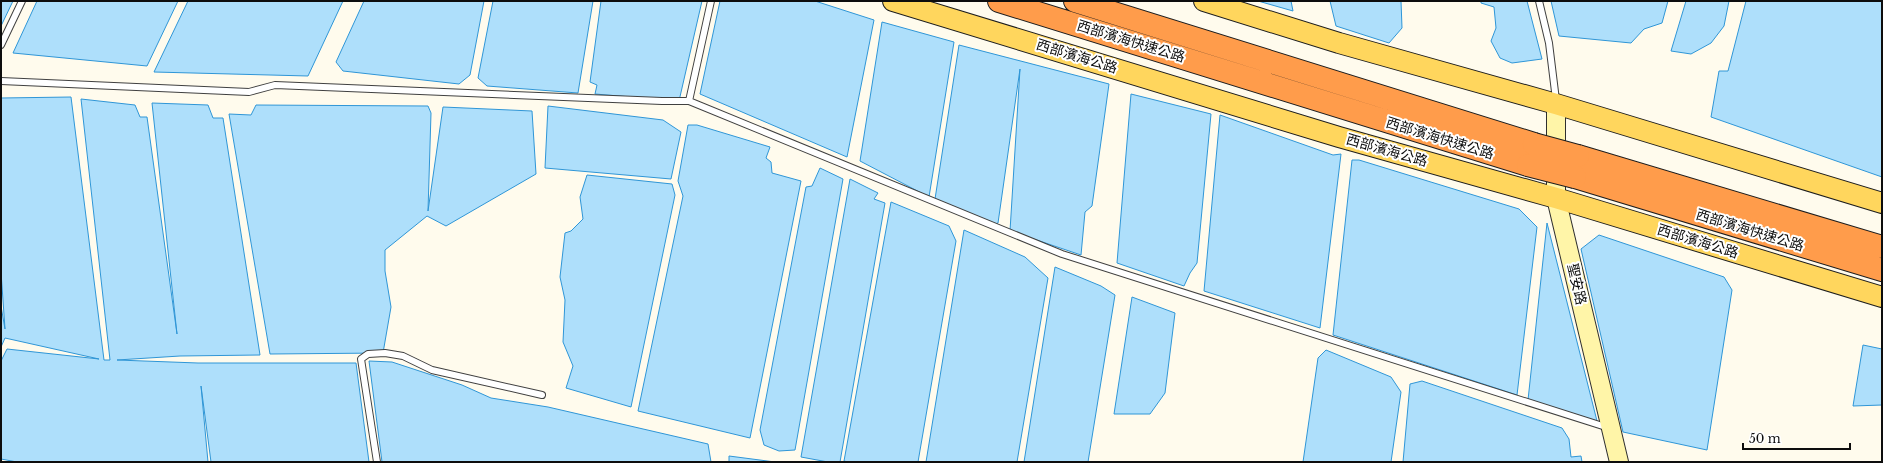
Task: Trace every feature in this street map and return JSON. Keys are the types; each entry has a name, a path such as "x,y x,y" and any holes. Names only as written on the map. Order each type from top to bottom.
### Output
{"highway":[{"name":"西部濱海快速公路","path":"999,1 1528,165 1575,177 1882,270"},
{"name":"西部濱海快速公路","path":"1075,1 1534,144 1882,247"}],"main road":[{"name":"西部濱海公路","path":"893,1 1339,137 1556,198 1882,297"},
{"path":"1204,1 1339,43 1556,104 1882,203"}],"street":[{"name":"聖安路","path":"1556,104 1556,198 1619,462"}],"lane":[{"path":"1,45 22,1"},
{"path":"689,101 711,1"},
{"path":"1539,1 1549,43 1556,104"},
{"path":"1,81 249,92 274,85 689,101 1062,254 1611,428"},
{"path":"377,462 361,359 368,354 385,353 402,356 432,370 542,396"}],"water":[{"path":"1,1 13,1 1,26"},
{"path":"37,1 178,1 147,66 13,53"},
{"path":"188,1 343,1 308,76 154,72"},
{"path":"364,1 484,1 470,75 459,84 343,71 336,62"},
{"path":"493,1 593,1 578,93 487,86 478,78"},
{"path":"601,1 702,1 679,101 595,94 597,85 590,82"},
{"path":"720,1 815,1 874,20 847,157 700,94"},
{"path":"1258,1 1291,1 1293,11"},
{"path":"1330,1 1401,1 1402,28 1389,43 1336,26"},
{"path":"1481,1 1527,1 1542,59 1512,63 1500,58 1491,41 1496,28 1494,7 1481,3"},
{"path":"1551,1 1668,1 1662,23 1644,29 1631,43 1559,36"},
{"path":"1686,1 1729,1 1724,26 1711,43 1691,54 1671,51"},
{"path":"1746,1 1882,1 1882,177 1711,117 1719,71 1728,71"},
{"path":"882,22 954,42 929,197 860,161"},
{"path":"959,45 1109,84 1092,206 1085,212 1081,255 1010,231 1020,69 998,223 993,225 935,199"},
{"path":"1131,94 1211,114 1197,263 1184,286 1117,263"},
{"path":"71,97 104,360 110,360 81,99 135,105 140,117 147,117 177,334 152,103 208,105 213,118 223,118 260,355 180,356 117,360 198,363 356,363 369,462 211,462 201,386 208,462 17,462 1,459 1,361 7,349 99,359 5,338 1,347 1,306 5,329 1,272 1,98"},
{"path":"256,105 428,106 431,113 428,211 443,107 532,111 536,174 446,226 427,216 385,250 385,271 391,307 383,353 270,354 229,114 251,115"},
{"path":"548,106 663,120 681,132 671,179 545,168"},
{"path":"1220,115 1333,155 1341,154 1320,328 1204,291"},
{"path":"688,125 697,125 770,147 766,158 771,162 772,173 801,181 750,438 638,411 683,196 678,181"},
{"path":"1352,160 1359,160 1519,209 1537,227 1517,395 1333,335"},
{"path":"820,168 843,179 795,450 779,451 764,445 760,430 806,187 812,186"},
{"path":"587,175 672,184 675,195 631,407 566,388 573,366 563,342 565,300 560,277 565,233 571,231 583,219 580,197"},
{"path":"850,179 878,193 874,199 885,203 840,462 828,462 801,457"},
{"path":"891,202 949,226 956,241 918,462 848,462 844,461"},
{"path":"1547,223 1597,421 1528,400"},
{"path":"964,230 1025,257 1048,278 1017,462 926,462"},
{"path":"1599,235 1724,277 1732,290 1707,450 1623,432 1581,249"},
{"path":"1055,267 1101,286 1115,295 1088,462 1024,462"},
{"path":"1132,297 1175,313 1165,393 1150,414 1114,414"},
{"path":"1863,345 1882,349 1882,405 1853,406"},
{"path":"1326,350 1391,377 1401,392 1391,462 1303,462 1318,358"},
{"path":"369,361 392,362 462,385 491,398 548,407 708,444 711,462 382,462"},
{"path":"1422,381 1562,428 1569,439 1571,457 1581,456 1582,462 1403,462 1410,384"},
{"path":"729,456 775,462 729,462"}]}
